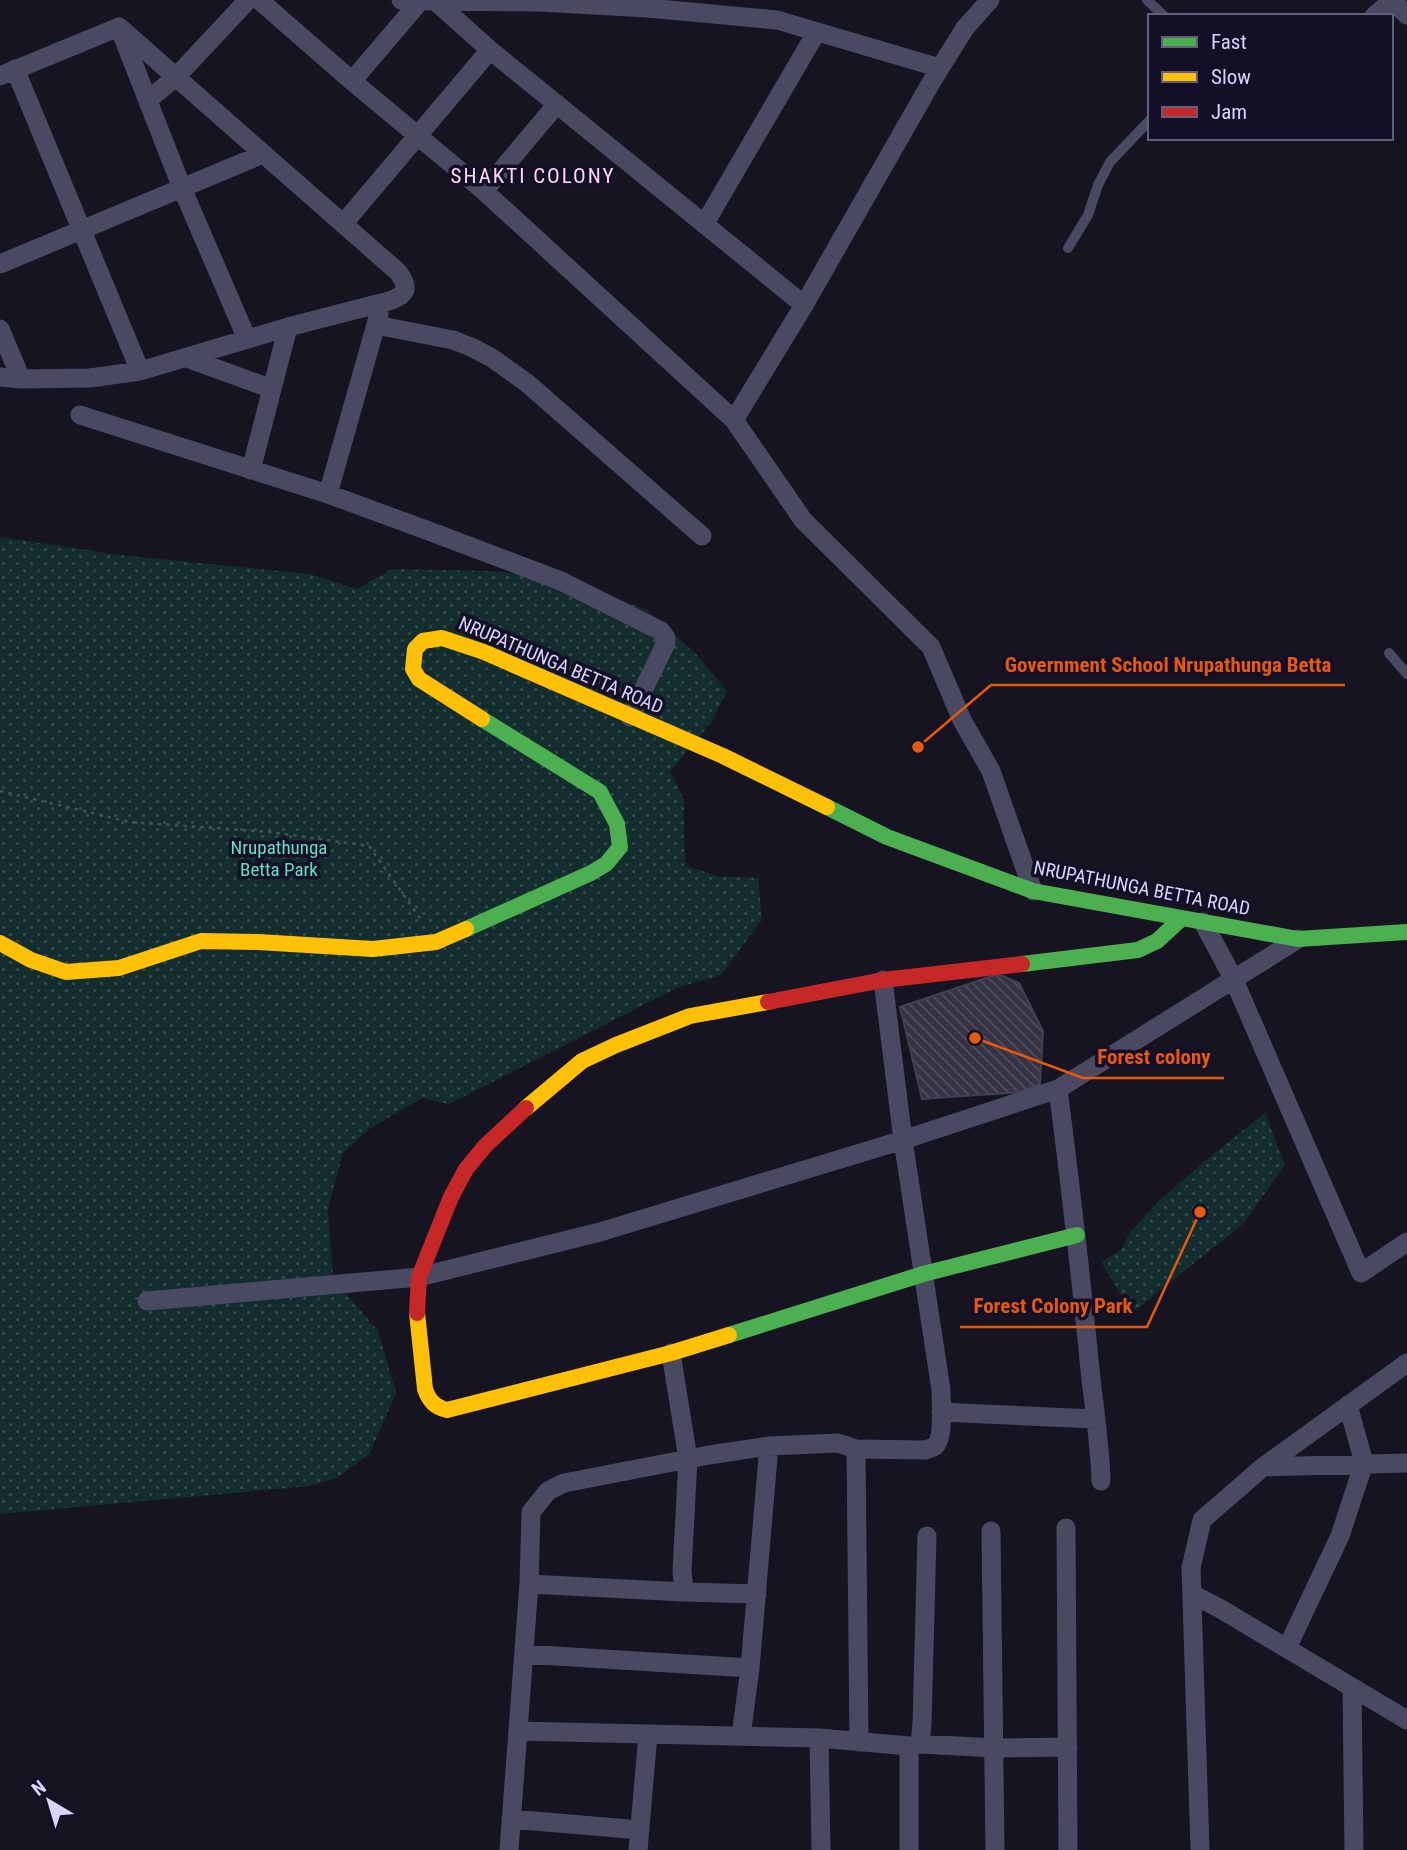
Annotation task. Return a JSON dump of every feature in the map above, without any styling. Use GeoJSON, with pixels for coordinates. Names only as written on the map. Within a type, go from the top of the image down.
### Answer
{"type":"FeatureCollection","features":[{"type":"Feature","properties":{"kind":"street"},"geometry":{"type":"LineString","coordinates":[[148,100],[176,77],[248,0]]}},
{"type":"Feature","properties":{"kind":"street"},"geometry":{"type":"LineString","coordinates":[[259,0],[484,191],[734,420],[803,520],[931,647],[962,720],[990,771],[1033,891]]}},
{"type":"Feature","properties":{"kind":"street"},"geometry":{"type":"LineString","coordinates":[[401,0],[647,4],[777,20],[940,68]]}},
{"type":"Feature","properties":{"kind":"street"},"geometry":{"type":"LineString","coordinates":[[734,420],[804,305],[940,68],[965,28],[990,0]]}},
{"type":"Feature","properties":{"kind":"street"},"geometry":{"type":"LineString","coordinates":[[1376,14],[1393,0],[1407,16]]}},
{"type":"Feature","properties":{"kind":"street"},"geometry":{"type":"LineString","coordinates":[[352,81],[428,1]]}},
{"type":"Feature","properties":{"kind":"street"},"geometry":{"type":"LineString","coordinates":[[428,1],[804,305]]}},
{"type":"Feature","properties":{"kind":"street"},"geometry":{"type":"LineString","coordinates":[[0,377],[90,378],[139,371],[398,298],[404,292],[405,281],[398,272],[119,27]]}},
{"type":"Feature","properties":{"kind":"street"},"geometry":{"type":"LineString","coordinates":[[119,27],[8,73],[80,230],[139,371]]}},
{"type":"Feature","properties":{"kind":"street"},"geometry":{"type":"LineString","coordinates":[[119,27],[182,188],[247,339]]}},
{"type":"Feature","properties":{"kind":"street"},"geometry":{"type":"LineString","coordinates":[[705,223],[816,33]]}},
{"type":"Feature","properties":{"kind":"street"},"geometry":{"type":"LineString","coordinates":[[344,225],[491,50]]}},
{"type":"Feature","properties":{"kind":"street"},"geometry":{"type":"LineString","coordinates":[[484,191],[557,104]]}},
{"type":"Feature","properties":{"kind":"street"},"geometry":{"type":"LineString","coordinates":[[0,264],[263,154]]}},
{"type":"Feature","properties":{"kind":"street"},"geometry":{"type":"LineString","coordinates":[[328,494],[383,302]]}},
{"type":"Feature","properties":{"kind":"street"},"geometry":{"type":"LineString","coordinates":[[376,325],[453,340],[492,358],[527,383],[702,536]]}},
{"type":"Feature","properties":{"kind":"street"},"geometry":{"type":"LineString","coordinates":[[251,470],[288,327]]}},
{"type":"Feature","properties":{"kind":"street"},"geometry":{"type":"LineString","coordinates":[[0,328],[21,379]]}},
{"type":"Feature","properties":{"kind":"street"},"geometry":{"type":"LineString","coordinates":[[187,358],[272,389]]}},
{"type":"Feature","properties":{"kind":"street"},"geometry":{"type":"LineString","coordinates":[[80,415],[328,494],[561,580],[661,631],[666,643],[630,717]]}},
{"type":"Feature","properties":{"kind":"street","name":"NRUPATHUNGA BETTA ROAD"},"geometry":{"type":"LineString","coordinates":[[0,943],[31,960],[66,972],[119,968],[201,941],[373,949],[436,942],[606,864],[620,847],[617,824],[600,792],[419,679],[413,669],[415,649],[423,641],[442,638],[517,665],[723,756],[887,837],[1033,891],[1298,939],[1407,932]]}},
{"type":"Feature","properties":{"kind":"street"},"geometry":{"type":"LineString","coordinates":[[1077,1235],[923,1274],[671,1353],[447,1410],[439,1409],[431,1403],[424,1384],[417,1321],[419,1277],[451,1197],[486,1144],[582,1061],[691,1016],[883,979],[1138,950],[1150,947],[1162,939],[1182,918]]}},
{"type":"Feature","properties":{"kind":"street"},"geometry":{"type":"LineString","coordinates":[[1203,922],[1234,979],[1361,1273],[1407,1242]]}},
{"type":"Feature","properties":{"kind":"street"},"geometry":{"type":"LineString","coordinates":[[147,1301],[419,1277],[600,1232],[903,1140],[1058,1089],[1298,939]]}},
{"type":"Feature","properties":{"kind":"street"},"geometry":{"type":"LineString","coordinates":[[509,1850],[529,1584],[530,1513],[548,1491],[564,1483],[769,1446],[838,1443],[856,1450],[926,1450],[936,1446],[939,1441],[941,1390],[903,1140],[883,979]]}},
{"type":"Feature","properties":{"kind":"street"},"geometry":{"type":"LineString","coordinates":[[1058,1089],[1077,1235],[1101,1481]]}},
{"type":"Feature","properties":{"kind":"street"},"geometry":{"type":"LineString","coordinates":[[671,1353],[688,1459],[682,1571],[684,1592]]}},
{"type":"Feature","properties":{"kind":"street"},"geometry":{"type":"LineString","coordinates":[[1200,1850],[1191,1568],[1202,1520],[1264,1468],[1407,1363]]}},
{"type":"Feature","properties":{"kind":"street"},"geometry":{"type":"LineString","coordinates":[[1287,1648],[1340,1536],[1364,1463],[1349,1405]]}},
{"type":"Feature","properties":{"kind":"street"},"geometry":{"type":"LineString","coordinates":[[942,1412],[1095,1419]]}},
{"type":"Feature","properties":{"kind":"street"},"geometry":{"type":"LineString","coordinates":[[741,1736],[750,1668],[769,1446]]}},
{"type":"Feature","properties":{"kind":"street"},"geometry":{"type":"LineString","coordinates":[[856,1450],[859,1742]]}},
{"type":"Feature","properties":{"kind":"street"},"geometry":{"type":"LineString","coordinates":[[1264,1468],[1407,1463]]}},
{"type":"Feature","properties":{"kind":"street"},"geometry":{"type":"LineString","coordinates":[[1066,1528],[1068,1850]]}},
{"type":"Feature","properties":{"kind":"street"},"geometry":{"type":"LineString","coordinates":[[991,1531],[995,1850]]}},
{"type":"Feature","properties":{"kind":"street"},"geometry":{"type":"LineString","coordinates":[[909,1850],[915,1745],[922,1724],[927,1536]]}},
{"type":"Feature","properties":{"kind":"street"},"geometry":{"type":"LineString","coordinates":[[529,1584],[757,1594]]}},
{"type":"Feature","properties":{"kind":"street"},"geometry":{"type":"LineString","coordinates":[[1192,1594],[1407,1720]]}},
{"type":"Feature","properties":{"kind":"street"},"geometry":{"type":"LineString","coordinates":[[524,1654],[750,1668]]}},
{"type":"Feature","properties":{"kind":"street"},"geometry":{"type":"LineString","coordinates":[[1352,1687],[1354,1850]]}},
{"type":"Feature","properties":{"kind":"street"},"geometry":{"type":"LineString","coordinates":[[518,1731],[819,1738],[995,1748],[1068,1746]]}},
{"type":"Feature","properties":{"kind":"street"},"geometry":{"type":"LineString","coordinates":[[511,1819],[639,1840],[648,1734]]}},
{"type":"Feature","properties":{"kind":"street"},"geometry":{"type":"LineString","coordinates":[[819,1738],[821,1850]]}},
{"type":"Feature","properties":{"kind":"lane"},"geometry":{"type":"LineString","coordinates":[[1147,0],[1162,14]]}},
{"type":"Feature","properties":{"kind":"lane"},"geometry":{"type":"LineString","coordinates":[[1068,248],[1088,215],[1098,185],[1110,162],[1148,122]]}},
{"type":"Feature","properties":{"kind":"lane"},"geometry":{"type":"LineString","coordinates":[[1389,653],[1407,674]]}},
{"type":"Feature","properties":{"kind":"path"},"geometry":{"type":"LineString","coordinates":[[0,791],[130,822],[270,832],[369,846],[436,942]]}},
{"type":"Feature","properties":{"kind":"green space","name":"Nrupathunga Betta Park"},"geometry":{"type":"Polygon","coordinates":[[[0,537],[120,555],[310,574],[357,589],[392,569],[489,571],[562,578],[647,610],[697,655],[727,691],[710,724],[670,772],[684,799],[686,865],[716,876],[758,878],[762,920],[721,975],[679,987],[449,1104],[422,1098],[369,1129],[343,1153],[328,1209],[333,1278],[378,1331],[396,1393],[370,1453],[338,1477],[310,1486],[0,1514],[0,537]]]}},
{"type":"Feature","properties":{"kind":"green space"},"geometry":{"type":"Polygon","coordinates":[[[1265,1113],[1285,1165],[1243,1224],[1132,1313],[1101,1262],[1122,1249],[1130,1232],[1160,1200],[1265,1113]]]}},
{"type":"Feature","properties":{"kind":"building"},"geometry":{"type":"Polygon","coordinates":[[[998,974],[1019,983],[1043,1031],[1040,1084],[1020,1092],[922,1099],[900,1007],[998,974]]]}},
{"type":"Feature","properties":{"kind":"traffic: fast"},"geometry":{"type":"LineString","coordinates":[[466,929],[591,873],[606,864],[620,847],[617,824],[600,792],[482,719]]}},
{"type":"Feature","properties":{"kind":"traffic: fast"},"geometry":{"type":"LineString","coordinates":[[827,807],[887,837],[1033,891],[1298,939],[1407,932]]}},
{"type":"Feature","properties":{"kind":"traffic: fast"},"geometry":{"type":"LineString","coordinates":[[1022,964],[1138,950],[1157,941],[1182,918]]}},
{"type":"Feature","properties":{"kind":"traffic: fast"},"geometry":{"type":"LineString","coordinates":[[729,1335],[923,1274],[1077,1235]]}},
{"type":"Feature","properties":{"kind":"traffic: slow"},"geometry":{"type":"LineString","coordinates":[[482,719],[419,679],[413,669],[415,649],[423,641],[442,638],[484,652],[723,756],[827,807]]}},
{"type":"Feature","properties":{"kind":"traffic: slow"},"geometry":{"type":"LineString","coordinates":[[0,943],[31,960],[66,972],[119,968],[201,941],[373,949],[436,942],[466,929]]}},
{"type":"Feature","properties":{"kind":"traffic: slow"},"geometry":{"type":"LineString","coordinates":[[526,1108],[582,1061],[616,1045],[690,1016],[768,1002]]}},
{"type":"Feature","properties":{"kind":"traffic: slow"},"geometry":{"type":"LineString","coordinates":[[417,1313],[425,1389],[433,1403],[447,1410],[671,1353],[729,1335]]}},
{"type":"Feature","properties":{"kind":"traffic: jam"},"geometry":{"type":"LineString","coordinates":[[768,1002],[883,980],[1022,964]]}},
{"type":"Feature","properties":{"kind":"traffic: jam"},"geometry":{"type":"LineString","coordinates":[[417,1313],[419,1277],[451,1197],[466,1169],[486,1145],[526,1108]]}},
{"type":"Feature","properties":{"kind":"place","name":"Government School Nrupathunga Betta"},"geometry":{"type":"Point","coordinates":[918,747]}},
{"type":"Feature","properties":{"kind":"place","name":"Forest colony"},"geometry":{"type":"Point","coordinates":[975,1038]}},
{"type":"Feature","properties":{"kind":"place","name":"Forest Colony Park"},"geometry":{"type":"Point","coordinates":[1200,1212]}},
{"type":"Feature","properties":{"kind":"district","name":"SHAKTI COLONY"},"geometry":{"type":"Point","coordinates":[533,176]}}]}
